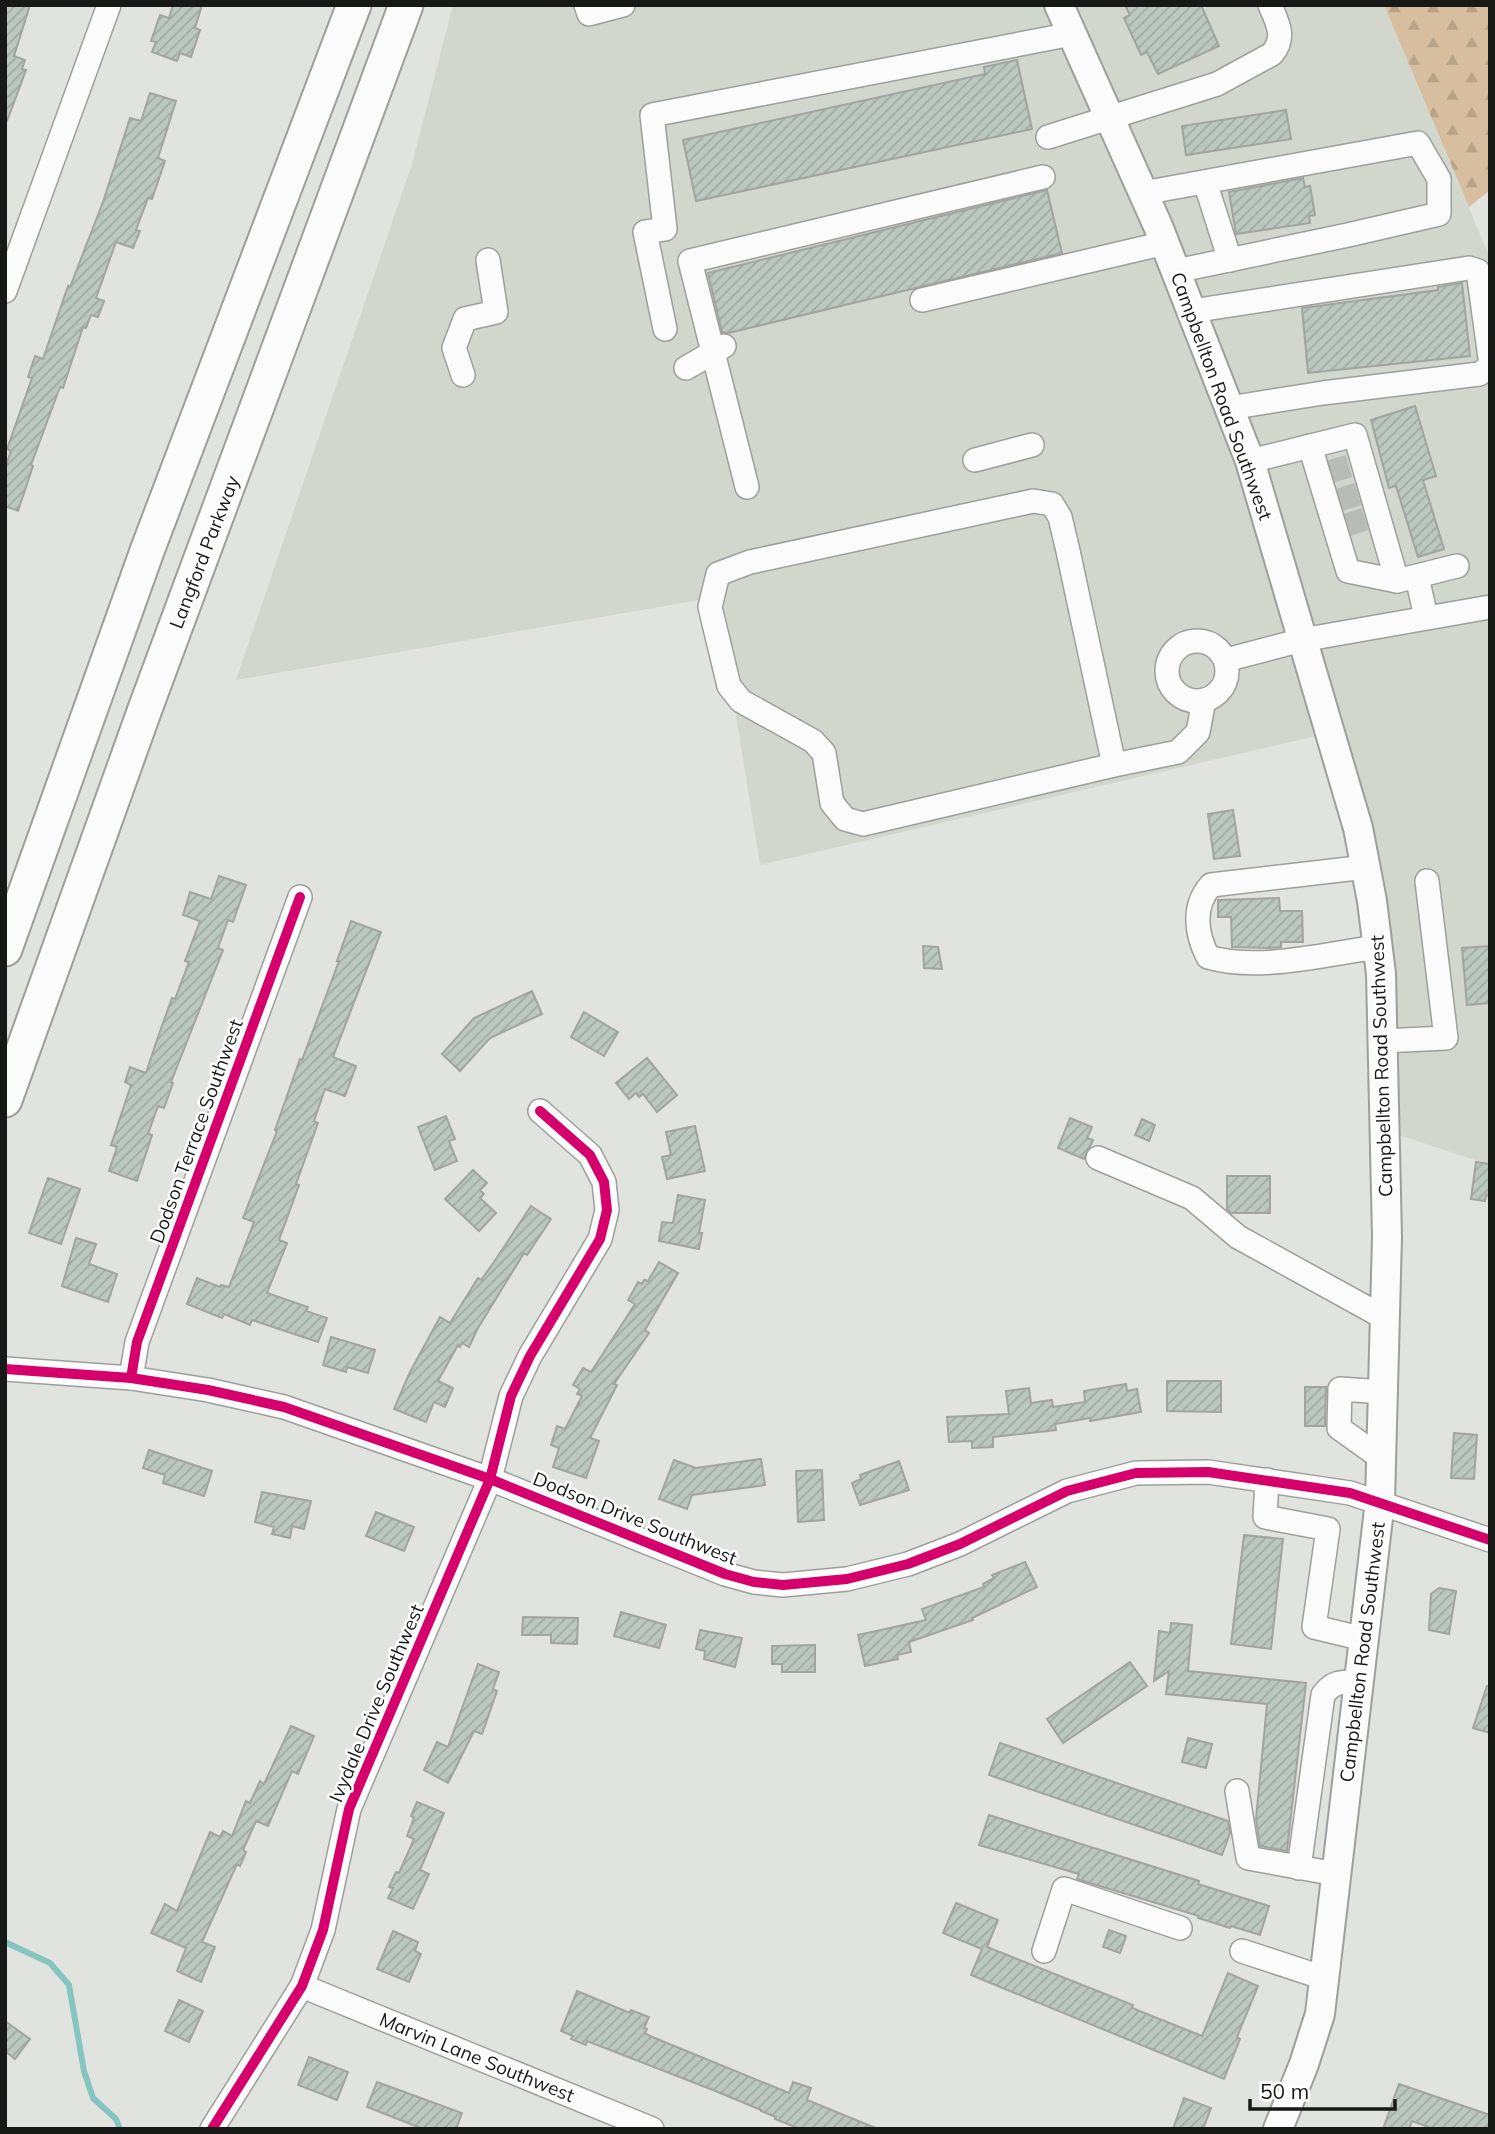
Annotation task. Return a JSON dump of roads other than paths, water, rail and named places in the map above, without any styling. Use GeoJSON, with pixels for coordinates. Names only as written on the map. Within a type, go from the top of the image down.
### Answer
{"type":"FeatureCollection","features":[{"type":"Feature","properties":{"kind":"highway"},"geometry":{"type":"LineString","coordinates":[[5,949],[147,551],[354,5]]}},
{"type":"Feature","properties":{"kind":"highway","name":"Langford Parkway"},"geometry":{"type":"LineString","coordinates":[[5,1100],[145,709],[324,233],[406,5]]}},
{"type":"Feature","properties":{"kind":"main road","name":"Campbellton Road Southwest"},"geometry":{"type":"LineString","coordinates":[[1059,5],[1165,243],[1250,461],[1358,828],[1381,974],[1387,1237],[1380,1501],[1320,2014],[1278,2129]]}},
{"type":"Feature","properties":{"kind":"street"},"geometry":{"type":"LineString","coordinates":[[5,291],[109,5]]}},
{"type":"Feature","properties":{"kind":"street"},"geometry":{"type":"LineString","coordinates":[[586,5],[589,14],[623,5]]}},
{"type":"Feature","properties":{"kind":"street"},"geometry":{"type":"LineString","coordinates":[[1048,137],[1217,85],[1272,54],[1281,35],[1270,5]]}},
{"type":"Feature","properties":{"kind":"street"},"geometry":{"type":"LineString","coordinates":[[666,329],[645,232],[665,229],[652,116],[1072,34]]}},
{"type":"Feature","properties":{"kind":"street"},"geometry":{"type":"LineString","coordinates":[[1143,193],[1418,143],[1439,180],[1439,214],[1176,271]]}},
{"type":"Feature","properties":{"kind":"street"},"geometry":{"type":"LineString","coordinates":[[747,487],[718,349],[690,261],[1043,177]]}},
{"type":"Feature","properties":{"kind":"street"},"geometry":{"type":"LineString","coordinates":[[1205,182],[1230,260]]}},
{"type":"Feature","properties":{"kind":"street"},"geometry":{"type":"LineString","coordinates":[[922,300],[1165,243]]}},
{"type":"Feature","properties":{"kind":"street"},"geometry":{"type":"LineString","coordinates":[[463,375],[454,348],[465,319],[496,312],[488,260]]}},
{"type":"Feature","properties":{"kind":"street"},"geometry":{"type":"LineString","coordinates":[[1192,311],[1469,268],[1478,271],[1490,358]]}},
{"type":"Feature","properties":{"kind":"street"},"geometry":{"type":"LineString","coordinates":[[686,368],[718,349]]}},
{"type":"Feature","properties":{"kind":"street"},"geometry":{"type":"LineString","coordinates":[[1229,408],[1323,393],[1479,374],[1490,367]]}},
{"type":"Feature","properties":{"kind":"street"},"geometry":{"type":"LineString","coordinates":[[1250,461],[1354,435],[1340,468],[1356,522],[1407,579],[1426,617]]}},
{"type":"Feature","properties":{"kind":"street"},"geometry":{"type":"LineString","coordinates":[[975,460],[1032,445]]}},
{"type":"Feature","properties":{"kind":"street"},"geometry":{"type":"LineString","coordinates":[[1310,446],[1340,468],[1349,497],[1356,522],[1348,571],[1407,579],[1457,566]]}},
{"type":"Feature","properties":{"kind":"street"},"geometry":{"type":"LineString","coordinates":[[1114,765],[1060,517],[1052,503],[1033,501],[750,562],[718,574],[710,607],[729,687],[741,701],[813,741],[824,753],[832,803],[845,819],[863,824],[1178,752],[1198,732],[1204,700]]}},
{"type":"Feature","properties":{"kind":"street"},"geometry":{"type":"LineString","coordinates":[[1226,660],[1303,640],[1490,607]]}},
{"type":"Feature","properties":{"kind":"street"},"geometry":{"type":"LineString","coordinates":[[1194,641],[1212,646],[1226,660],[1225,680],[1220,689],[1204,700],[1185,698],[1170,685],[1167,676],[1170,657],[1176,649],[1194,641]]}},
{"type":"Feature","properties":{"kind":"street"},"geometry":{"type":"LineString","coordinates":[[1366,867],[1212,884],[1201,901],[1197,922],[1200,942],[1209,957],[1224,962],[1313,957],[1378,947]]}},
{"type":"Feature","properties":{"kind":"street"},"geometry":{"type":"LineString","coordinates":[[1382,1041],[1446,1038],[1427,881]]}},
{"type":"Feature","properties":{"kind":"street","name":"Dodson Terrace Southwest"},"geometry":{"type":"LineString","coordinates":[[131,1378],[137,1342],[300,897]]}},
{"type":"Feature","properties":{"kind":"street","name":"Ivydale Drive Southwest"},"geometry":{"type":"LineString","coordinates":[[212,2129],[303,1986],[323,1930],[349,1809],[490,1479],[510,1396],[530,1356],[600,1239],[607,1210],[604,1182],[590,1154],[540,1111]]}},
{"type":"Feature","properties":{"kind":"street"},"geometry":{"type":"LineString","coordinates":[[1098,1158],[1192,1198],[1238,1237],[1385,1318]]}},
{"type":"Feature","properties":{"kind":"street","name":"Dodson Drive Southwest"},"geometry":{"type":"LineString","coordinates":[[5,1369],[131,1378],[208,1390],[284,1407],[490,1479],[725,1574],[754,1582],[783,1585],[846,1579],[908,1564],[960,1544],[1067,1491],[1136,1473],[1208,1472],[1350,1493],[1490,1540]]}},
{"type":"Feature","properties":{"kind":"street"},"geometry":{"type":"LineString","coordinates":[[1381,1458],[1339,1428],[1339,1415],[1340,1390],[1383,1392]]}},
{"type":"Feature","properties":{"kind":"street"},"geometry":{"type":"LineString","coordinates":[[1267,1480],[1265,1517],[1328,1529],[1314,1627],[1364,1639]]}},
{"type":"Feature","properties":{"kind":"street"},"geometry":{"type":"LineString","coordinates":[[1299,1868],[1323,1695],[1338,1682],[1359,1682]]}},
{"type":"Feature","properties":{"kind":"street"},"geometry":{"type":"LineString","coordinates":[[1237,1791],[1248,1858],[1336,1874]]}},
{"type":"Feature","properties":{"kind":"street"},"geometry":{"type":"LineString","coordinates":[[1044,1951],[1064,1889],[1180,1928]]}},
{"type":"Feature","properties":{"kind":"street"},"geometry":{"type":"LineString","coordinates":[[1242,1951],[1324,1978]]}},
{"type":"Feature","properties":{"kind":"street","name":"Marvin Lane Southwest"},"geometry":{"type":"LineString","coordinates":[[303,1986],[652,2129]]}},
{"type":"Feature","properties":{"kind":"waterway"},"geometry":{"type":"LineString","coordinates":[[5,1942],[50,1963],[69,1985],[84,2071],[93,2098],[116,2119],[120,2129]]}},
{"type":"Feature","properties":{"kind":"tunnel"},"geometry":{"type":"LineString","coordinates":[[1329,472],[1349,466]]}},
{"type":"Feature","properties":{"kind":"tunnel"},"geometry":{"type":"LineString","coordinates":[[1339,500],[1358,494]]}},
{"type":"Feature","properties":{"kind":"tunnel"},"geometry":{"type":"LineString","coordinates":[[1347,525],[1365,519]]}}]}
